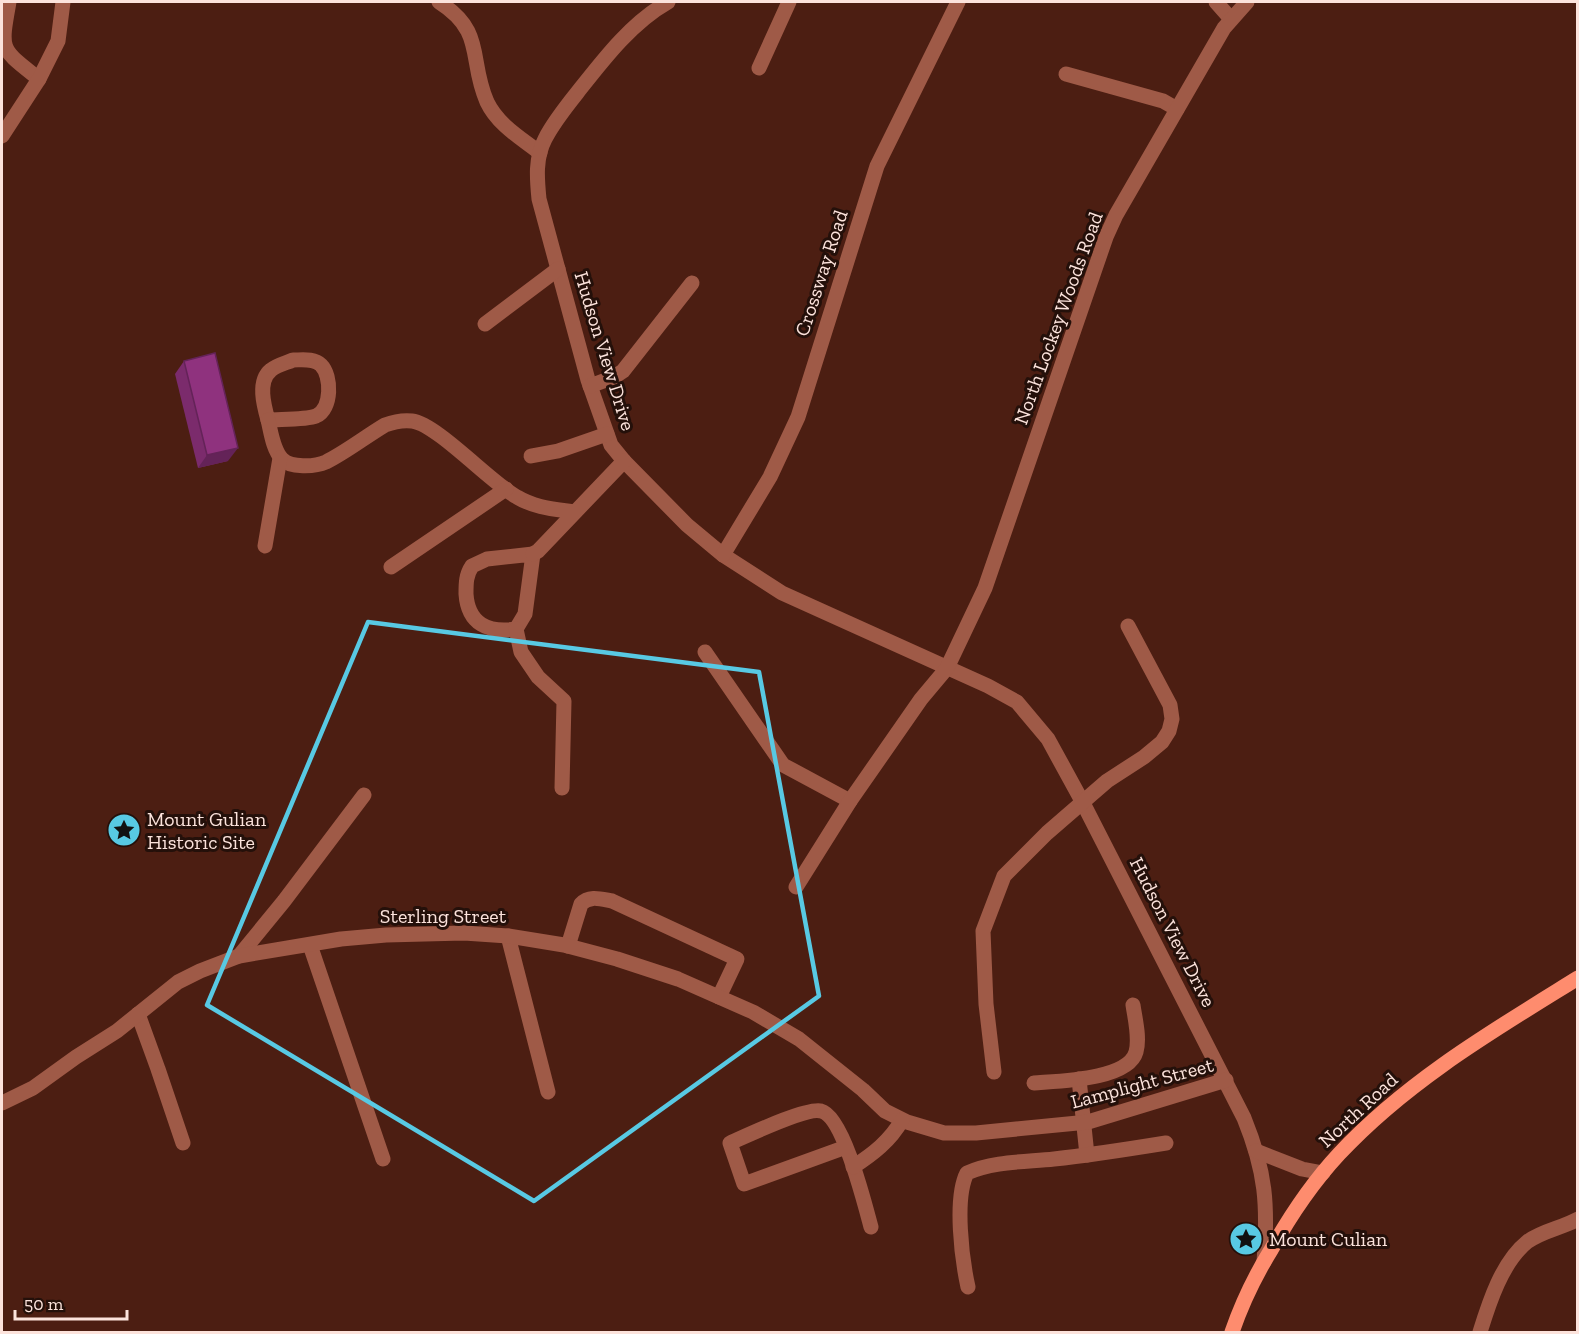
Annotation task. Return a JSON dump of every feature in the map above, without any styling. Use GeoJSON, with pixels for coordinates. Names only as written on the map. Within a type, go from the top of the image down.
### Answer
{"type":"FeatureCollection","features":[{"type":"Feature","properties":{"kind":"main road","name":"North Road"},"geometry":{"type":"LineString","coordinates":[[1232,1332],[1246,1296],[1264,1262],[1296,1210],[1339,1154],[1379,1115],[1415,1086],[1489,1033],[1578,978]]}},
{"type":"Feature","properties":{"kind":"street"},"geometry":{"type":"LineString","coordinates":[[9,2],[2,42],[5,52],[12,60],[39,79]]}},
{"type":"Feature","properties":{"kind":"street"},"geometry":{"type":"LineString","coordinates":[[2,136],[39,79],[58,41],[63,2]]}},
{"type":"Feature","properties":{"kind":"street"},"geometry":{"type":"LineString","coordinates":[[439,2],[464,22],[470,32],[476,50],[480,81],[488,103],[501,123],[540,153]]}},
{"type":"Feature","properties":{"kind":"street","name":"Hudson View Drive"},"geometry":{"type":"LineString","coordinates":[[668,2],[640,21],[598,66],[544,140],[536,173],[538,199],[590,386],[611,445],[687,525],[723,555],[782,593],[988,686],[1017,702],[1048,739],[1226,1080]]}},
{"type":"Feature","properties":{"kind":"street"},"geometry":{"type":"LineString","coordinates":[[759,68],[789,2]]}},
{"type":"Feature","properties":{"kind":"street","name":"Crossway Road"},"geometry":{"type":"LineString","coordinates":[[723,555],[770,477],[798,417],[877,166],[958,2]]}},
{"type":"Feature","properties":{"kind":"street"},"geometry":{"type":"LineString","coordinates":[[1216,2],[1232,19]]}},
{"type":"Feature","properties":{"kind":"street","name":"North Lockey Woods Road"},"geometry":{"type":"LineString","coordinates":[[796,887],[850,801],[921,699],[947,668],[985,588],[1106,237],[1116,215],[1224,28],[1247,2]]}},
{"type":"Feature","properties":{"kind":"street"},"geometry":{"type":"LineString","coordinates":[[1066,74],[1163,101],[1177,109]]}},
{"type":"Feature","properties":{"kind":"street"},"geometry":{"type":"LineString","coordinates":[[485,324],[558,270]]}},
{"type":"Feature","properties":{"kind":"street"},"geometry":{"type":"LineString","coordinates":[[590,386],[623,371],[692,283]]}},
{"type":"Feature","properties":{"kind":"street"},"geometry":{"type":"LineString","coordinates":[[268,420],[316,416],[325,408],[328,401],[327,376],[321,365],[313,360],[293,360],[269,371],[265,377],[263,398],[268,420],[276,449],[280,458],[287,464],[296,466],[324,463],[385,425],[393,422],[414,421],[432,431],[515,496],[536,507],[575,512]]}},
{"type":"Feature","properties":{"kind":"street"},"geometry":{"type":"LineString","coordinates":[[531,456],[558,451],[607,434]]}},
{"type":"Feature","properties":{"kind":"street"},"geometry":{"type":"LineString","coordinates":[[265,546],[280,458]]}},
{"type":"Feature","properties":{"kind":"street"},"geometry":{"type":"LineString","coordinates":[[516,628],[506,630],[489,627],[473,619],[467,606],[466,581],[472,566],[487,560],[533,554],[538,551],[624,461]]}},
{"type":"Feature","properties":{"kind":"street"},"geometry":{"type":"LineString","coordinates":[[391,567],[506,489]]}},
{"type":"Feature","properties":{"kind":"street"},"geometry":{"type":"LineString","coordinates":[[533,554],[525,614],[516,628],[521,652],[538,677],[564,702],[562,788]]}},
{"type":"Feature","properties":{"kind":"street"},"geometry":{"type":"LineString","coordinates":[[994,1071],[986,1004],[983,931],[1004,876],[1047,833],[1107,781],[1144,757],[1162,742],[1169,730],[1172,719],[1170,705],[1128,626]]}},
{"type":"Feature","properties":{"kind":"street"},"geometry":{"type":"LineString","coordinates":[[705,652],[783,765],[850,801]]}},
{"type":"Feature","properties":{"kind":"street"},"geometry":{"type":"LineString","coordinates":[[239,956],[284,902],[364,795]]}},
{"type":"Feature","properties":{"kind":"street"},"geometry":{"type":"LineString","coordinates":[[568,946],[581,904],[585,899],[612,901],[737,959],[719,997]]}},
{"type":"Feature","properties":{"kind":"street","name":"Sterling Street"},"geometry":{"type":"LineString","coordinates":[[2,1103],[33,1088],[117,1030],[178,982],[239,956],[341,939],[386,935],[464,933],[508,936],[568,946],[678,979],[753,1012],[799,1039],[863,1090],[885,1111],[909,1123]]}},
{"type":"Feature","properties":{"kind":"street"},"geometry":{"type":"LineString","coordinates":[[508,936],[548,1092]]}},
{"type":"Feature","properties":{"kind":"street"},"geometry":{"type":"LineString","coordinates":[[310,945],[383,1159]]}},
{"type":"Feature","properties":{"kind":"street"},"geometry":{"type":"LineString","coordinates":[[1034,1083],[1079,1079],[1120,1069],[1131,1062],[1138,1049],[1133,1005]]}},
{"type":"Feature","properties":{"kind":"street"},"geometry":{"type":"LineString","coordinates":[[138,1014],[183,1143]]}},
{"type":"Feature","properties":{"kind":"street"},"geometry":{"type":"LineString","coordinates":[[1079,1079],[1087,1155]]}},
{"type":"Feature","properties":{"kind":"street","name":"Lamplight Street"},"geometry":{"type":"LineString","coordinates":[[909,1123],[944,1132],[976,1133],[1085,1122],[1226,1080],[1256,1151],[1267,1203],[1264,1262]]}},
{"type":"Feature","properties":{"kind":"street"},"geometry":{"type":"LineString","coordinates":[[846,1147],[744,1184],[730,1143],[814,1110],[823,1111],[831,1118],[846,1147],[871,1227]]}},
{"type":"Feature","properties":{"kind":"street"},"geometry":{"type":"LineString","coordinates":[[853,1167],[909,1123]]}},
{"type":"Feature","properties":{"kind":"street"},"geometry":{"type":"LineString","coordinates":[[968,1287],[961,1250],[963,1186],[967,1173],[975,1169],[997,1165],[1166,1143]]}},
{"type":"Feature","properties":{"kind":"street"},"geometry":{"type":"LineString","coordinates":[[1256,1151],[1302,1169],[1323,1173]]}},
{"type":"Feature","properties":{"kind":"street"},"geometry":{"type":"LineString","coordinates":[[1480,1332],[1490,1300],[1513,1256],[1528,1241],[1578,1218]]}},
{"type":"Feature","properties":{"kind":"highlighted area"},"geometry":{"type":"Polygon","coordinates":[[[368,622],[759,672],[819,996],[534,1201],[207,1005],[368,622]]]}},
{"type":"Feature","properties":{"kind":"building"},"geometry":{"type":"Polygon","coordinates":[[[215,353],[238,448],[207,455],[184,361],[215,353]]]}},
{"type":"Feature","properties":{"kind":"building"},"geometry":{"type":"Polygon","coordinates":[[[1185,947],[1188,954],[1183,957],[1179,949],[1185,947]]]}},
{"type":"Feature","properties":{"kind":"place","name":"Mount Gulian Historic Site"},"geometry":{"type":"Point","coordinates":[124,830]}},
{"type":"Feature","properties":{"kind":"place","name":"Mount Culian"},"geometry":{"type":"Point","coordinates":[1246,1239]}}]}
